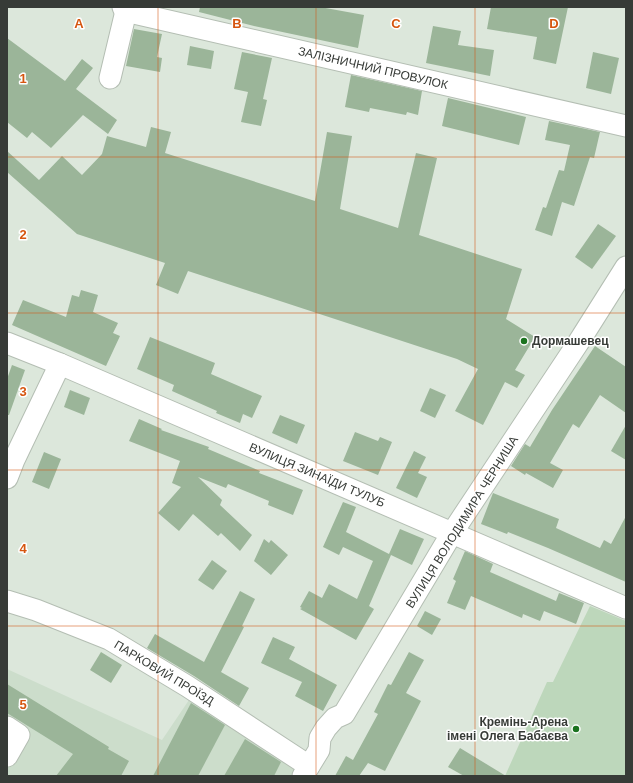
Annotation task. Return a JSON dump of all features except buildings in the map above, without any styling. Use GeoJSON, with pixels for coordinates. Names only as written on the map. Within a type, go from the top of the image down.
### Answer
{"type":"FeatureCollection","features":[{"type":"Feature","properties":{"kind":"street"},"geometry":{"type":"LineString","coordinates":[[110,78],[125,8]]}},
{"type":"Feature","properties":{"kind":"street","name":"ЗАЛІЗНИЧНИЙ ПРОВУЛОК"},"geometry":{"type":"LineString","coordinates":[[125,8],[626,126]]}},
{"type":"Feature","properties":{"kind":"street","name":"ВУЛИЦЯ ВОЛОДИМИРА ЧЕРНИША"},"geometry":{"type":"LineString","coordinates":[[306,771],[319,750],[320,738],[326,728],[336,718],[344,714],[452,533],[578,343],[626,267]]}},
{"type":"Feature","properties":{"kind":"street","name":"ВУЛИЦЯ ЗИНАЇДИ ТУЛУБ"},"geometry":{"type":"LineString","coordinates":[[7,343],[60,364],[626,608]]}},
{"type":"Feature","properties":{"kind":"street"},"geometry":{"type":"LineString","coordinates":[[7,478],[14,460],[60,364]]}},
{"type":"Feature","properties":{"kind":"street","name":"ПАРКОВИЙ ПРОЇЗД"},"geometry":{"type":"LineString","coordinates":[[7,601],[36,610],[109,639],[187,686],[306,771]]}},
{"type":"Feature","properties":{"kind":"street"},"geometry":{"type":"LineString","coordinates":[[7,727],[19,735],[7,756]]}},
{"type":"Feature","properties":{"kind":"shaded area","name":"Кремінь-Арена імені Олега Бабаєва"},"geometry":{"type":"Polygon","coordinates":[[[590,606],[626,621],[626,776],[505,776],[547,682],[553,682],[590,606]]]}},
{"type":"Feature","properties":{"kind":"shaded area"},"geometry":{"type":"Polygon","coordinates":[[[7,669],[162,740],[191,697],[297,765],[291,776],[7,776],[7,669]]]}},
{"type":"Feature","properties":{"kind":"place","name":"Дормашевец"},"geometry":{"type":"Point","coordinates":[524,341]}},
{"type":"Feature","properties":{"kind":"place","name":"Кремінь-Арена імені Олега Бабаєва"},"geometry":{"type":"Point","coordinates":[576,729]}}]}
